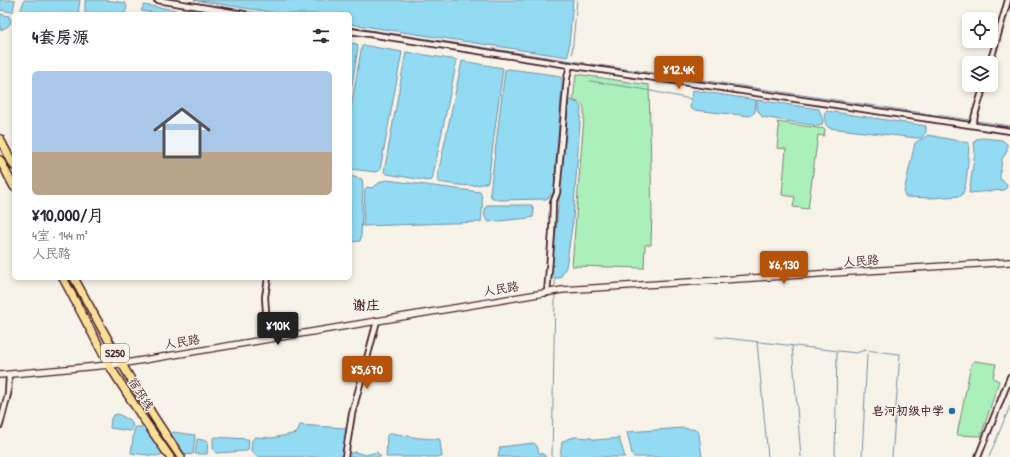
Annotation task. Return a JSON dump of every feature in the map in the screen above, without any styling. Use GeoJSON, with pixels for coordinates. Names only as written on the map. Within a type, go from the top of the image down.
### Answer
{"type":"FeatureCollection","features":[{"type":"Feature","properties":{"kind":"main road"},"geometry":{"type":"LineString","coordinates":[[0,139],[12,162]]}},
{"type":"Feature","properties":{"kind":"main road"},"geometry":{"type":"LineString","coordinates":[[0,160],[12,183]]}},
{"type":"Feature","properties":{"kind":"main road","name":"宿邳线"},"geometry":{"type":"LineString","coordinates":[[64,280],[109,365],[142,417],[170,457]]}},
{"type":"Feature","properties":{"kind":"main road","name":"宿邳线"},"geometry":{"type":"LineString","coordinates":[[75,280],[120,364],[159,427],[180,457]]}},
{"type":"Feature","properties":{"kind":"street"},"geometry":{"type":"LineString","coordinates":[[157,0],[232,12]]}},
{"type":"Feature","properties":{"kind":"street"},"geometry":{"type":"LineString","coordinates":[[992,56],[1008,0]]}},
{"type":"Feature","properties":{"kind":"street"},"geometry":{"type":"LineString","coordinates":[[352,31],[1010,131]]}},
{"type":"Feature","properties":{"kind":"street"},"geometry":{"type":"LineString","coordinates":[[547,293],[552,233],[552,203],[558,193],[566,78],[570,65]]}},
{"type":"Feature","properties":{"kind":"street"},"geometry":{"type":"LineString","coordinates":[[972,125],[982,92]]}},
{"type":"Feature","properties":{"kind":"street","name":"人民路"},"geometry":{"type":"LineString","coordinates":[[0,375],[120,364],[555,291],[1010,262]]}},
{"type":"Feature","properties":{"kind":"street"},"geometry":{"type":"LineString","coordinates":[[268,280],[265,298],[268,339]]}},
{"type":"Feature","properties":{"kind":"street"},"geometry":{"type":"LineString","coordinates":[[345,457],[352,414],[377,321]]}},
{"type":"Feature","properties":{"kind":"street"},"geometry":{"type":"LineString","coordinates":[[0,426],[8,394],[9,375]]}},
{"type":"Feature","properties":{"kind":"street"},"geometry":{"type":"LineString","coordinates":[[978,457],[1010,377]]}},
{"type":"Feature","properties":{"kind":"green space"},"geometry":{"type":"Polygon","coordinates":[[[576,74],[649,85],[652,213],[651,245],[645,245],[644,268],[572,266],[584,117],[583,105],[573,101],[576,74]]]}},
{"type":"Feature","properties":{"kind":"green space"},"geometry":{"type":"Polygon","coordinates":[[[777,122],[825,129],[824,136],[818,135],[808,209],[793,207],[795,197],[782,195],[786,149],[777,148],[779,127],[777,122]]]}},
{"type":"Feature","properties":{"kind":"green space"},"geometry":{"type":"Polygon","coordinates":[[[975,361],[996,364],[993,378],[999,381],[981,436],[957,435],[971,364],[975,361]]]}},
{"type":"Feature","properties":{"kind":"water"},"geometry":{"type":"Polygon","coordinates":[[[0,0],[15,0],[13,11],[0,10],[0,0]]]}},
{"type":"Feature","properties":{"kind":"water"},"geometry":{"type":"Polygon","coordinates":[[[24,0],[80,0],[78,12],[20,12],[24,0]]]}},
{"type":"Feature","properties":{"kind":"water"},"geometry":{"type":"Polygon","coordinates":[[[85,0],[106,0],[125,3],[127,6],[126,12],[85,12],[85,0]]]}},
{"type":"Feature","properties":{"kind":"water"},"geometry":{"type":"Polygon","coordinates":[[[194,0],[573,0],[568,57],[352,24],[352,12],[270,12],[194,0]]]}},
{"type":"Feature","properties":{"kind":"water"},"geometry":{"type":"Polygon","coordinates":[[[144,5],[176,10],[176,12],[148,12],[141,11],[144,5]]]}},
{"type":"Feature","properties":{"kind":"water"},"geometry":{"type":"Polygon","coordinates":[[[0,14],[9,16],[11,21],[7,27],[0,30],[0,14]]]}},
{"type":"Feature","properties":{"kind":"water"},"geometry":{"type":"Polygon","coordinates":[[[352,43],[357,44],[358,47],[352,85],[352,43]]]}},
{"type":"Feature","properties":{"kind":"water"},"geometry":{"type":"Polygon","coordinates":[[[362,45],[402,52],[380,170],[376,172],[352,169],[352,102],[362,45]]]}},
{"type":"Feature","properties":{"kind":"water"},"geometry":{"type":"Polygon","coordinates":[[[406,52],[457,60],[432,180],[429,181],[387,174],[384,172],[406,52]]]}},
{"type":"Feature","properties":{"kind":"water"},"geometry":{"type":"Polygon","coordinates":[[[462,61],[503,68],[488,182],[476,185],[438,182],[438,174],[462,61]]]}},
{"type":"Feature","properties":{"kind":"water"},"geometry":{"type":"Polygon","coordinates":[[[509,69],[555,75],[562,78],[554,191],[551,196],[546,199],[498,200],[491,197],[490,193],[505,70],[509,69]]]}},
{"type":"Feature","properties":{"kind":"water"},"geometry":{"type":"Polygon","coordinates":[[[692,90],[756,100],[755,112],[750,116],[693,110],[690,108],[692,90]]]}},
{"type":"Feature","properties":{"kind":"water"},"geometry":{"type":"Polygon","coordinates":[[[569,99],[579,104],[581,108],[573,220],[566,267],[560,278],[551,278],[569,99]]]}},
{"type":"Feature","properties":{"kind":"water"},"geometry":{"type":"Polygon","coordinates":[[[757,100],[819,109],[823,120],[822,125],[818,126],[762,117],[757,109],[757,100]]]}},
{"type":"Feature","properties":{"kind":"water"},"geometry":{"type":"Polygon","coordinates":[[[827,111],[926,126],[926,132],[921,138],[917,138],[829,128],[826,125],[824,113],[827,111]]]}},
{"type":"Feature","properties":{"kind":"water"},"geometry":{"type":"Polygon","coordinates":[[[928,135],[969,143],[965,186],[961,196],[931,198],[906,197],[904,194],[915,143],[928,135]]]}},
{"type":"Feature","properties":{"kind":"water"},"geometry":{"type":"Polygon","coordinates":[[[983,138],[1002,140],[1007,144],[1007,151],[1002,159],[1000,179],[1006,183],[1007,187],[1004,190],[969,193],[975,151],[974,142],[976,139],[983,138]]]}},
{"type":"Feature","properties":{"kind":"water"},"geometry":{"type":"Polygon","coordinates":[[[352,176],[362,179],[363,186],[360,241],[352,242],[352,176]]]}},
{"type":"Feature","properties":{"kind":"water"},"geometry":{"type":"Polygon","coordinates":[[[387,180],[480,192],[482,202],[481,222],[363,226],[365,189],[367,187],[372,188],[382,181],[387,180]]]}},
{"type":"Feature","properties":{"kind":"water"},"geometry":{"type":"Polygon","coordinates":[[[487,205],[532,205],[534,212],[533,217],[489,222],[486,219],[485,214],[487,205]]]}},
{"type":"Feature","properties":{"kind":"water"},"geometry":{"type":"Polygon","coordinates":[[[118,414],[131,421],[133,426],[132,430],[110,428],[111,418],[118,414]]]}},
{"type":"Feature","properties":{"kind":"water"},"geometry":{"type":"Polygon","coordinates":[[[300,425],[345,428],[343,457],[258,457],[251,451],[252,440],[255,437],[272,438],[297,433],[300,425]]]}},
{"type":"Feature","properties":{"kind":"water"},"geometry":{"type":"Polygon","coordinates":[[[136,427],[148,428],[164,454],[156,456],[131,453],[134,430],[136,427]]]}},
{"type":"Feature","properties":{"kind":"water"},"geometry":{"type":"Polygon","coordinates":[[[683,428],[697,430],[699,434],[702,457],[633,457],[627,432],[683,428]]]}},
{"type":"Feature","properties":{"kind":"water"},"geometry":{"type":"Polygon","coordinates":[[[173,432],[195,435],[193,454],[185,455],[171,434],[173,432]]]}},
{"type":"Feature","properties":{"kind":"water"},"geometry":{"type":"Polygon","coordinates":[[[392,433],[419,438],[439,439],[442,457],[386,457],[387,435],[392,433]]]}},
{"type":"Feature","properties":{"kind":"water"},"geometry":{"type":"Polygon","coordinates":[[[575,437],[591,438],[595,440],[619,438],[625,457],[560,457],[562,442],[575,437]]]}},
{"type":"Feature","properties":{"kind":"water"},"geometry":{"type":"Polygon","coordinates":[[[213,438],[248,439],[248,450],[216,453],[213,450],[213,438]]]}},
{"type":"Feature","properties":{"kind":"water"},"geometry":{"type":"Polygon","coordinates":[[[197,439],[208,441],[207,454],[195,454],[197,439]]]}},
{"type":"Feature","properties":{"kind":"water"},"geometry":{"type":"Polygon","coordinates":[[[534,443],[537,446],[539,453],[546,457],[498,457],[500,447],[534,443]]]}},
{"type":"Feature","properties":{"kind":"water"},"geometry":{"type":"Polygon","coordinates":[[[354,452],[366,455],[377,452],[381,457],[347,457],[348,454],[354,452]]]}},
{"type":"Feature","properties":{"kind":"waterway"},"geometry":{"type":"LineString","coordinates":[[177,0],[253,12]]}},
{"type":"Feature","properties":{"kind":"waterway"},"geometry":{"type":"LineString","coordinates":[[572,54],[577,0]]}},
{"type":"Feature","properties":{"kind":"waterway"},"geometry":{"type":"LineString","coordinates":[[352,27],[585,63]]}},
{"type":"Feature","properties":{"kind":"waterway"},"geometry":{"type":"LineString","coordinates":[[591,64],[675,76]]}},
{"type":"Feature","properties":{"kind":"waterway"},"geometry":{"type":"LineString","coordinates":[[681,77],[970,120]]}},
{"type":"Feature","properties":{"kind":"waterway"},"geometry":{"type":"LineString","coordinates":[[590,81],[691,99]]}},
{"type":"Feature","properties":{"kind":"waterway"},"geometry":{"type":"LineString","coordinates":[[977,121],[1010,126]]}},
{"type":"Feature","properties":{"kind":"waterway"},"geometry":{"type":"LineString","coordinates":[[555,278],[555,288]]}},
{"type":"Feature","properties":{"kind":"waterway"},"geometry":{"type":"LineString","coordinates":[[552,457],[555,294]]}},
{"type":"Feature","properties":{"kind":"waterway"},"geometry":{"type":"LineString","coordinates":[[716,337],[856,353],[865,350],[900,354],[892,457]]}},
{"type":"Feature","properties":{"kind":"waterway"},"geometry":{"type":"LineString","coordinates":[[757,342],[768,457]]}},
{"type":"Feature","properties":{"kind":"waterway"},"geometry":{"type":"LineString","coordinates":[[792,346],[801,457]]}},
{"type":"Feature","properties":{"kind":"waterway"},"geometry":{"type":"LineString","coordinates":[[835,457],[837,352]]}},
{"type":"Feature","properties":{"kind":"waterway"},"geometry":{"type":"LineString","coordinates":[[862,457],[867,354]]}},
{"type":"Feature","properties":{"kind":"waterway"},"geometry":{"type":"LineString","coordinates":[[989,457],[1010,406]]}},
{"type":"Feature","properties":{"kind":"place","name":"皂河初级中学"},"geometry":{"type":"Point","coordinates":[952,411]}},
{"type":"Feature","properties":{"kind":"district","name":"谢庄"},"geometry":{"type":"Point","coordinates":[366,305]}}]}
